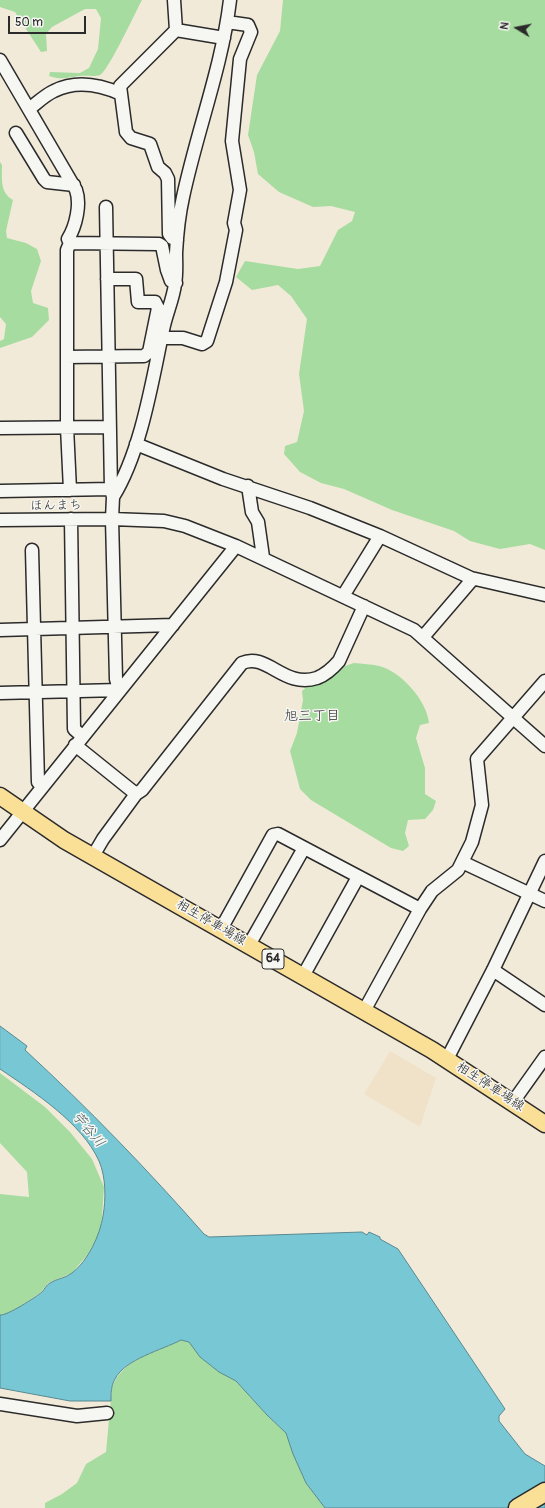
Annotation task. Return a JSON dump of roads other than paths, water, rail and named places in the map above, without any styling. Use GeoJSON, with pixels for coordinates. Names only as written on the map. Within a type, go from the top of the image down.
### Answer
{"type":"FeatureCollection","features":[{"type":"Feature","properties":{"kind":"highway"},"geometry":{"type":"LineString","coordinates":[[518,1508],[545,1492]]}},
{"type":"Feature","properties":{"kind":"main road","name":"相生停車場線"},"geometry":{"type":"LineString","coordinates":[[0,796],[22,812],[93,856],[447,1059],[545,1124]]}},
{"type":"Feature","properties":{"kind":"street"},"geometry":{"type":"LineString","coordinates":[[174,0],[176,30],[120,86],[126,132],[131,138],[150,144],[158,167],[165,173],[168,179],[169,234],[172,238],[177,240]]}},
{"type":"Feature","properties":{"kind":"street"},"geometry":{"type":"LineString","coordinates":[[0,491],[70,490],[112,493],[120,487],[136,444],[155,374],[161,338],[176,283],[177,240],[183,198],[214,82],[224,38],[230,0]]}},
{"type":"Feature","properties":{"kind":"street"},"geometry":{"type":"LineString","coordinates":[[161,338],[183,338],[202,344],[207,341],[210,336],[226,282],[236,230],[234,223],[240,190],[232,141],[240,60],[250,32],[248,25],[227,22]]}},
{"type":"Feature","properties":{"kind":"street"},"geometry":{"type":"LineString","coordinates":[[176,30],[224,38]]}},
{"type":"Feature","properties":{"kind":"street"},"geometry":{"type":"LineString","coordinates":[[0,60],[74,185],[79,196],[75,222],[68,239],[70,243],[67,250],[67,427],[70,490]]}},
{"type":"Feature","properties":{"kind":"street"},"geometry":{"type":"LineString","coordinates":[[29,109],[55,90],[75,86],[88,85],[105,87],[121,94]]}},
{"type":"Feature","properties":{"kind":"street"},"geometry":{"type":"LineString","coordinates":[[16,133],[44,179],[48,182],[74,185]]}},
{"type":"Feature","properties":{"kind":"street"},"geometry":{"type":"LineString","coordinates":[[106,207],[116,679],[119,690]]}},
{"type":"Feature","properties":{"kind":"street"},"geometry":{"type":"LineString","coordinates":[[70,243],[107,242],[159,244],[162,246],[171,280],[176,283]]}},
{"type":"Feature","properties":{"kind":"street"},"geometry":{"type":"LineString","coordinates":[[67,357],[144,356],[149,352],[158,308],[155,302],[138,302],[136,279],[107,279]]}},
{"type":"Feature","properties":{"kind":"street"},"geometry":{"type":"LineString","coordinates":[[0,428],[110,427]]}},
{"type":"Feature","properties":{"kind":"street"},"geometry":{"type":"LineString","coordinates":[[136,444],[223,479],[248,486],[380,536],[471,578],[545,595]]}},
{"type":"Feature","properties":{"kind":"street"},"geometry":{"type":"LineString","coordinates":[[248,486],[252,512],[258,522],[263,557]]}},
{"type":"Feature","properties":{"kind":"street"},"geometry":{"type":"LineString","coordinates":[[72,519],[74,729],[78,741],[136,794]]}},
{"type":"Feature","properties":{"kind":"street","name":"ほんまち"},"geometry":{"type":"LineString","coordinates":[[0,520],[112,519],[164,521],[185,526],[263,557],[414,630],[545,746]]}},
{"type":"Feature","properties":{"kind":"street"},"geometry":{"type":"LineString","coordinates":[[343,596],[380,536]]}},
{"type":"Feature","properties":{"kind":"street"},"geometry":{"type":"LineString","coordinates":[[0,838],[236,546]]}},
{"type":"Feature","properties":{"kind":"street"},"geometry":{"type":"LineString","coordinates":[[32,550],[38,782],[42,787]]}},
{"type":"Feature","properties":{"kind":"street"},"geometry":{"type":"LineString","coordinates":[[423,637],[471,581],[471,578]]}},
{"type":"Feature","properties":{"kind":"street"},"geometry":{"type":"LineString","coordinates":[[93,856],[103,839],[136,794],[142,790],[242,663],[249,660],[257,661],[292,679],[303,681],[321,676],[334,667],[339,660],[364,606]]}},
{"type":"Feature","properties":{"kind":"street"},"geometry":{"type":"LineString","coordinates":[[0,630],[115,628],[134,625],[173,625]]}},
{"type":"Feature","properties":{"kind":"street"},"geometry":{"type":"LineString","coordinates":[[364,1011],[420,909],[432,891],[458,870],[472,842],[482,804],[477,759],[545,681]]}},
{"type":"Feature","properties":{"kind":"street"},"geometry":{"type":"LineString","coordinates":[[0,693],[119,690]]}},
{"type":"Feature","properties":{"kind":"street"},"geometry":{"type":"LineString","coordinates":[[221,929],[273,835],[278,834],[420,909]]}},
{"type":"Feature","properties":{"kind":"street"},"geometry":{"type":"LineString","coordinates":[[249,945],[304,848]]}},
{"type":"Feature","properties":{"kind":"street"},"geometry":{"type":"LineString","coordinates":[[447,1059],[493,970],[545,860]]}},
{"type":"Feature","properties":{"kind":"street"},"geometry":{"type":"LineString","coordinates":[[462,862],[530,892],[545,901]]}},
{"type":"Feature","properties":{"kind":"street"},"geometry":{"type":"LineString","coordinates":[[303,976],[358,877]]}},
{"type":"Feature","properties":{"kind":"street"},"geometry":{"type":"LineString","coordinates":[[493,970],[545,1005]]}},
{"type":"Feature","properties":{"kind":"street"},"geometry":{"type":"LineString","coordinates":[[513,1102],[545,1057]]}},
{"type":"Feature","properties":{"kind":"street"},"geometry":{"type":"LineString","coordinates":[[0,1404],[77,1416],[107,1413]]}},
{"type":"Feature","properties":{"kind":"water","name":"苧谷川"},"geometry":{"type":"Polygon","coordinates":[[[0,1026],[27,1046],[25,1050],[72,1094],[161,1186],[204,1234],[209,1237],[362,1232],[367,1235],[369,1232],[380,1237],[380,1239],[398,1249],[505,1409],[499,1416],[499,1421],[525,1454],[545,1466],[545,1508],[325,1508],[306,1483],[293,1454],[286,1433],[267,1415],[236,1381],[219,1372],[200,1357],[189,1342],[181,1340],[135,1361],[120,1372],[114,1382],[111,1401],[70,1401],[0,1388],[0,1315],[9,1313],[21,1306],[42,1292],[52,1282],[70,1275],[78,1268],[88,1255],[99,1231],[103,1216],[105,1195],[103,1174],[99,1161],[81,1134],[56,1109],[0,1069],[0,1026]]]}},
{"type":"Feature","properties":{"kind":"district","name":"旭三丁目"},"geometry":{"type":"Point","coordinates":[312,716]}}]}
